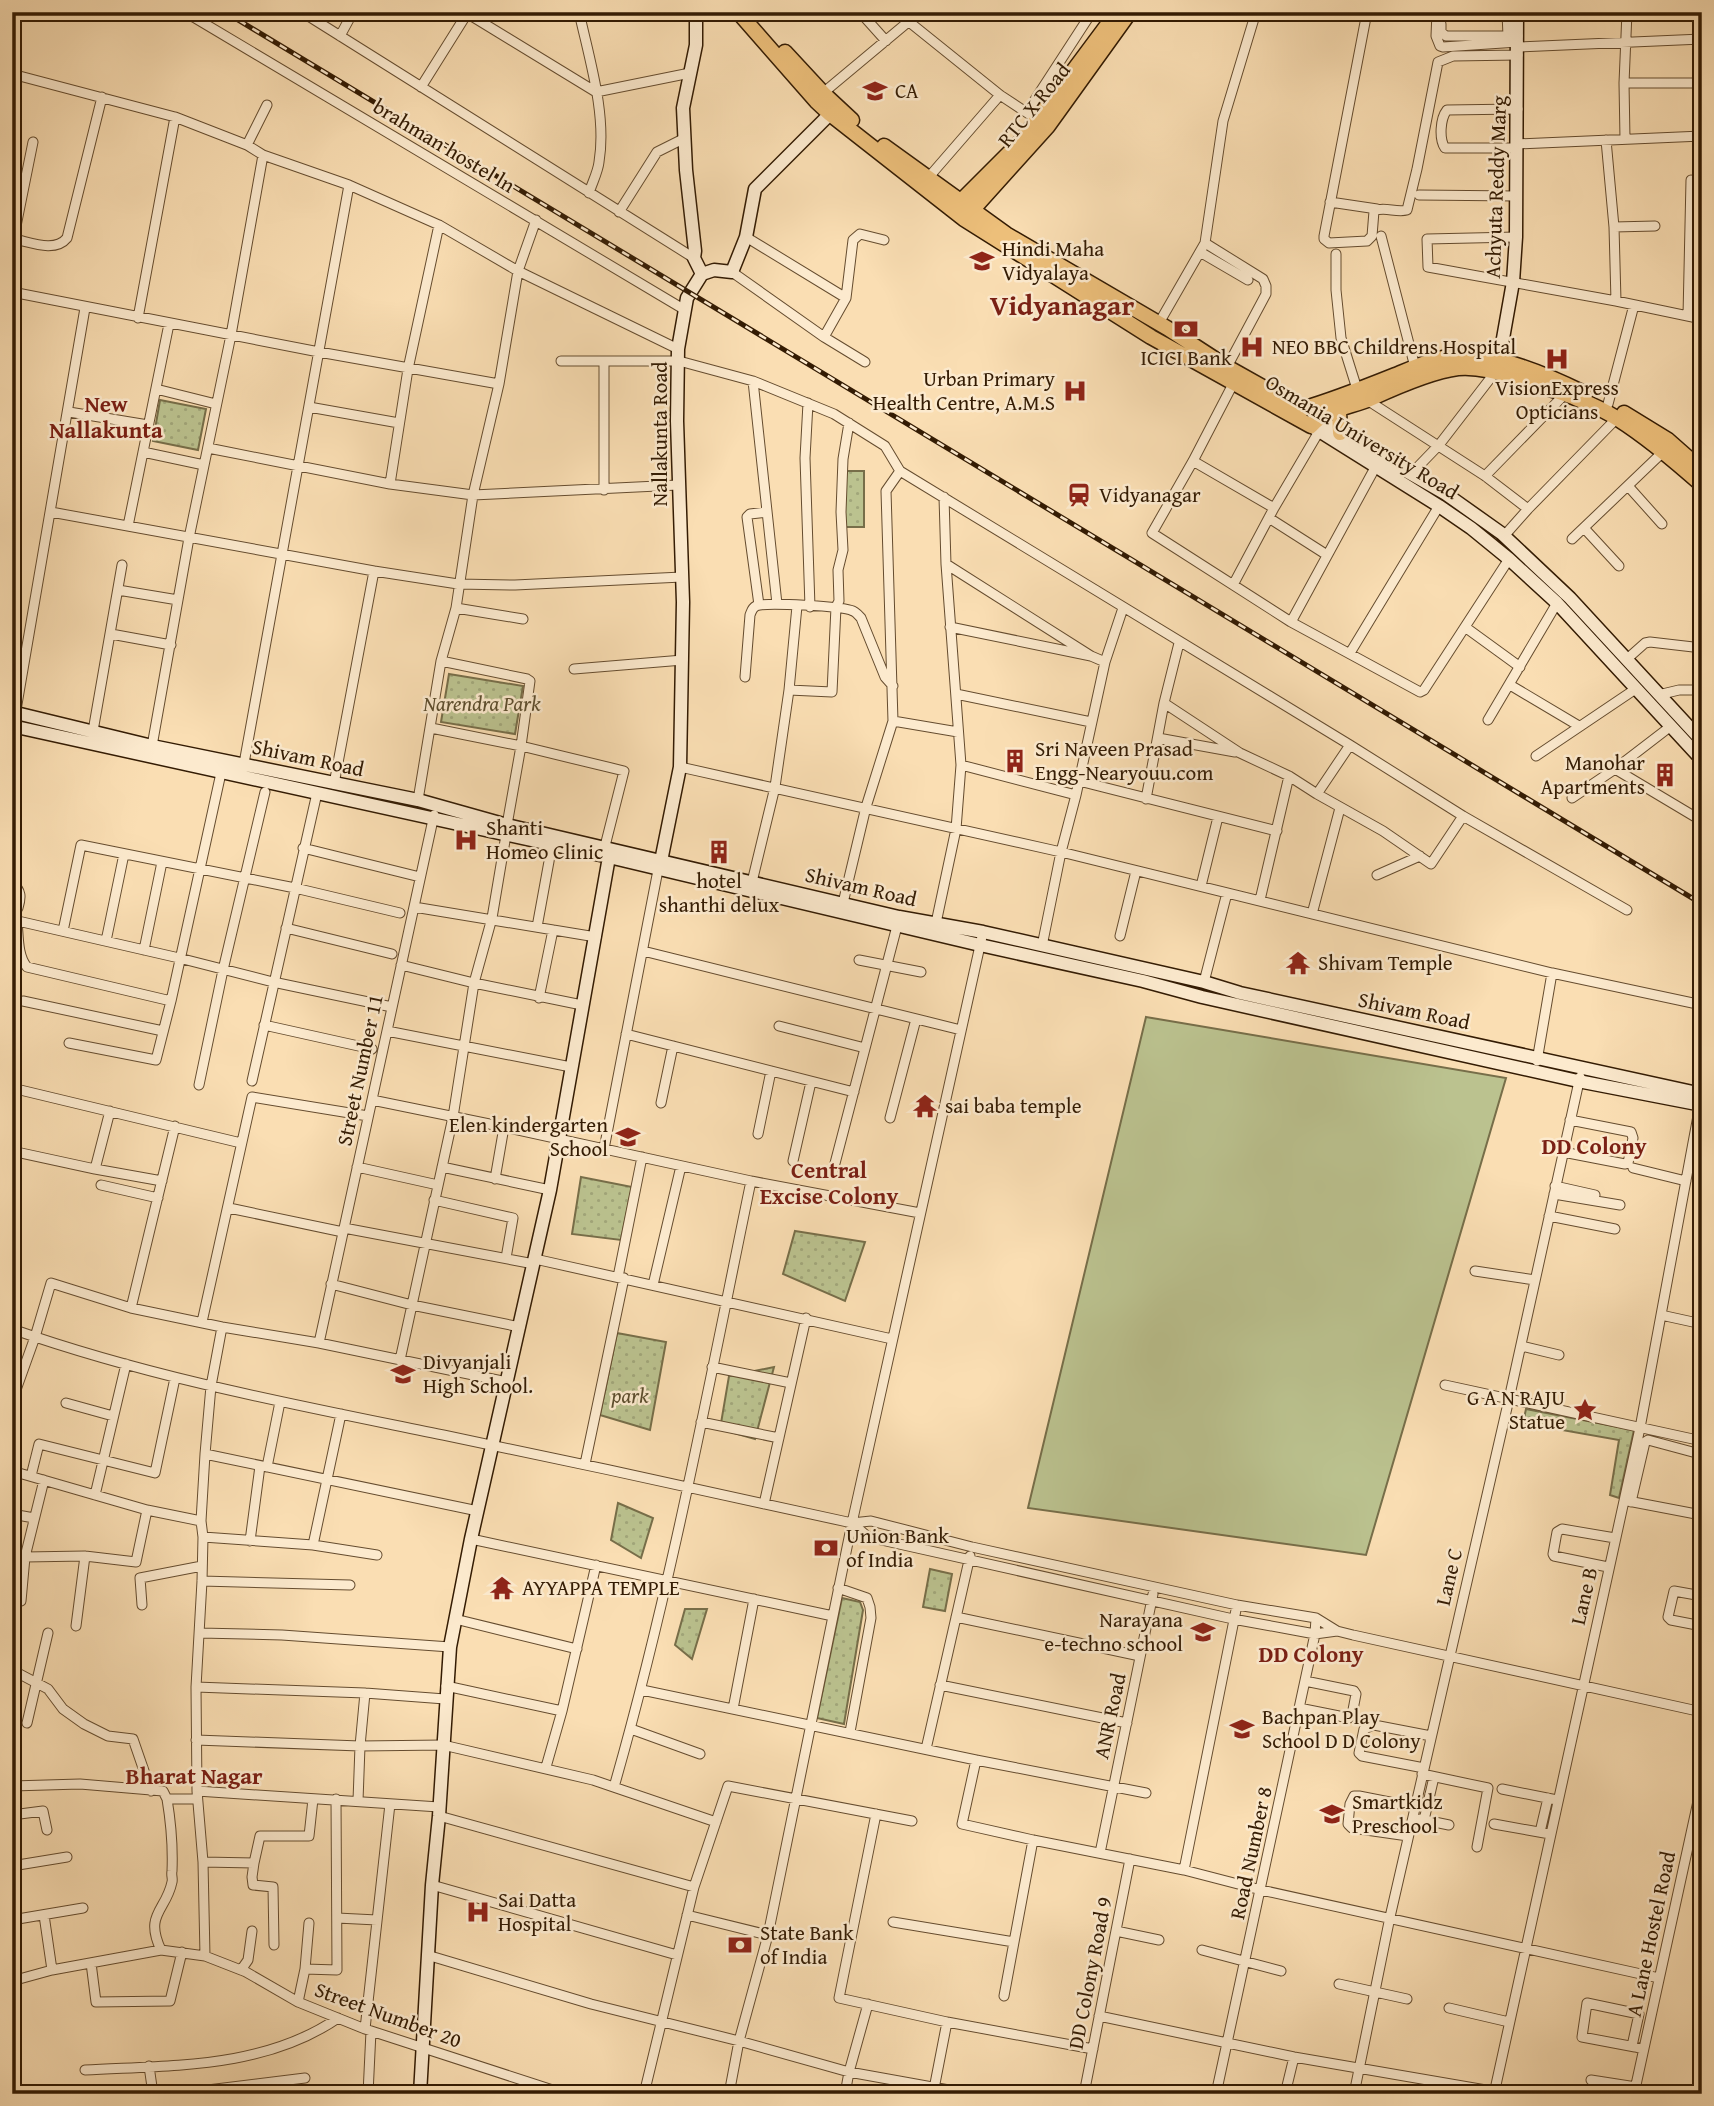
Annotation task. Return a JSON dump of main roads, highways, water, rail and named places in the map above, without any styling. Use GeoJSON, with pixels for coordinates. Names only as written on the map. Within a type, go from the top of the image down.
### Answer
{"type":"FeatureCollection","features":[{"type":"Feature","properties":{"kind":"main road"},"geometry":{"type":"LineString","coordinates":[[696,12],[696,45],[683,108],[694,258],[702,274],[714,270],[732,272],[746,237],[755,189],[830,114]]}},
{"type":"Feature","properties":{"kind":"main road"},"geometry":{"type":"LineString","coordinates":[[737,12],[830,114],[962,210]]}},
{"type":"Feature","properties":{"kind":"main road"},"geometry":{"type":"LineString","coordinates":[[749,12],[823,93],[884,146],[928,178],[962,210]]}},
{"type":"Feature","properties":{"kind":"main road","name":"RTC X Road"},"geometry":{"type":"LineString","coordinates":[[962,210],[1021,141],[1032,116],[1117,12]]}},
{"type":"Feature","properties":{"kind":"main road","name":"RTC X Road"},"geometry":{"type":"LineString","coordinates":[[962,210],[1048,126],[1130,12]]}},
{"type":"Feature","properties":{"kind":"main road","name":"Achyuta Reddy Marg"},"geometry":{"type":"LineString","coordinates":[[1497,366],[1513,282],[1516,237],[1518,109],[1514,13]]}},
{"type":"Feature","properties":{"kind":"main road","name":"Osmania University Road"},"geometry":{"type":"LineString","coordinates":[[962,210],[1159,323],[1318,424],[1376,466],[1471,528],[1557,603],[1702,760]]}},
{"type":"Feature","properties":{"kind":"main road","name":"Osmania University Road"},"geometry":{"type":"LineString","coordinates":[[962,210],[1151,337],[1233,384],[1299,413]]}},
{"type":"Feature","properties":{"kind":"main road","name":"Nallakunta Road"},"geometry":{"type":"LineString","coordinates":[[659,865],[680,767],[683,660],[678,485],[678,355],[687,298],[702,274]]}},
{"type":"Feature","properties":{"kind":"main road"},"geometry":{"type":"LineString","coordinates":[[1318,424],[1362,395],[1375,383],[1415,367],[1454,356],[1474,356],[1617,418],[1664,451],[1702,485]]}},
{"type":"Feature","properties":{"kind":"main road"},"geometry":{"type":"LineString","coordinates":[[1299,413],[1389,390],[1445,370],[1497,366],[1559,381],[1608,404],[1668,440],[1702,470]]}},
{"type":"Feature","properties":{"kind":"main road"},"geometry":{"type":"LineString","coordinates":[[1339,410],[1340,433]]}},
{"type":"Feature","properties":{"kind":"main road","name":"Osmania University Road"},"geometry":{"type":"LineString","coordinates":[[1318,424],[1340,433],[1411,474],[1478,516],[1504,536],[1570,598],[1702,741]]}},
{"type":"Feature","properties":{"kind":"main road","name":"Shivam Road"},"geometry":{"type":"LineString","coordinates":[[13,719],[93,731],[317,793],[433,819],[506,830],[659,865],[752,882],[899,917],[983,932],[1204,982],[1581,1075],[1701,1101]]}},
{"type":"Feature","properties":{"kind":"main road","name":"Shivam Road"},"geometry":{"type":"LineString","coordinates":[[13,719],[221,773],[243,771],[418,800],[552,845],[607,852]]}},
{"type":"Feature","properties":{"kind":"main road"},"geometry":{"type":"LineString","coordinates":[[420,2094],[450,1647],[471,1539],[550,1189],[570,1067],[596,937],[607,852]]}},
{"type":"Feature","properties":{"kind":"main road","name":"Shivam Road"},"geometry":{"type":"LineString","coordinates":[[659,865],[897,926],[1143,981],[1202,997],[1536,1064]]}},
{"type":"Feature","properties":{"kind":"railway"},"geometry":{"type":"LineString","coordinates":[[225,12],[1702,904]]}},
{"type":"Feature","properties":{"kind":"place","name":"CA"},"geometry":{"type":"Point","coordinates":[875,91]}},
{"type":"Feature","properties":{"kind":"place","name":"Hindi Maha Vidyalaya"},"geometry":{"type":"Point","coordinates":[982,261]}},
{"type":"Feature","properties":{"kind":"place","name":"ICICI Bank"},"geometry":{"type":"Point","coordinates":[1186,329]}},
{"type":"Feature","properties":{"kind":"place","name":"NEO BBC Childrens Hospital"},"geometry":{"type":"Point","coordinates":[1252,347]}},
{"type":"Feature","properties":{"kind":"place","name":"VisionExpress Opticians"},"geometry":{"type":"Point","coordinates":[1557,359]}},
{"type":"Feature","properties":{"kind":"place","name":"Urban Primary Health Centre, A.M.S"},"geometry":{"type":"Point","coordinates":[1075,391]}},
{"type":"Feature","properties":{"kind":"place","name":"Vidyanagar"},"geometry":{"type":"Point","coordinates":[1079,495]}},
{"type":"Feature","properties":{"kind":"place","name":"Sri Naveen Prasad Engg-Nearyouu.com"},"geometry":{"type":"Point","coordinates":[1015,761]}},
{"type":"Feature","properties":{"kind":"place","name":"Manohar Apartments"},"geometry":{"type":"Point","coordinates":[1665,775]}},
{"type":"Feature","properties":{"kind":"place","name":"Shanti Homeo Clinic"},"geometry":{"type":"Point","coordinates":[466,840]}},
{"type":"Feature","properties":{"kind":"place","name":"hotel shanthi delux"},"geometry":{"type":"Point","coordinates":[719,852]}},
{"type":"Feature","properties":{"kind":"place","name":"Shivam Temple"},"geometry":{"type":"Point","coordinates":[1298,963]}},
{"type":"Feature","properties":{"kind":"place","name":"sai baba temple"},"geometry":{"type":"Point","coordinates":[925,1106]}},
{"type":"Feature","properties":{"kind":"place","name":"Elen kindergarten School"},"geometry":{"type":"Point","coordinates":[628,1137]}},
{"type":"Feature","properties":{"kind":"place","name":"Divyanjali High School."},"geometry":{"type":"Point","coordinates":[403,1374]}},
{"type":"Feature","properties":{"kind":"place","name":"G A N RAJU Statue"},"geometry":{"type":"Point","coordinates":[1585,1410]}},
{"type":"Feature","properties":{"kind":"place","name":"Union Bank of India"},"geometry":{"type":"Point","coordinates":[826,1548]}},
{"type":"Feature","properties":{"kind":"place","name":"AYYAPPA TEMPLE"},"geometry":{"type":"Point","coordinates":[502,1588]}},
{"type":"Feature","properties":{"kind":"place","name":"Narayana e-techno school"},"geometry":{"type":"Point","coordinates":[1203,1632]}},
{"type":"Feature","properties":{"kind":"place","name":"Bachpan Play School D D Colony"},"geometry":{"type":"Point","coordinates":[1242,1729]}},
{"type":"Feature","properties":{"kind":"place","name":"Smartkidz Preschool"},"geometry":{"type":"Point","coordinates":[1332,1814]}},
{"type":"Feature","properties":{"kind":"place","name":"Sai Datta Hospital"},"geometry":{"type":"Point","coordinates":[478,1912]}},
{"type":"Feature","properties":{"kind":"place","name":"State Bank of India"},"geometry":{"type":"Point","coordinates":[740,1945]}},
{"type":"Feature","properties":{"kind":"district","name":"Vidyanagar"},"geometry":{"type":"Point","coordinates":[1062,305]}},
{"type":"Feature","properties":{"kind":"district","name":"New Nallakunta"},"geometry":{"type":"Point","coordinates":[106,417]}},
{"type":"Feature","properties":{"kind":"district","name":"DD Colony"},"geometry":{"type":"Point","coordinates":[1594,1146]}},
{"type":"Feature","properties":{"kind":"district","name":"Central Excise Colony"},"geometry":{"type":"Point","coordinates":[829,1183]}},
{"type":"Feature","properties":{"kind":"district","name":"DD Colony"},"geometry":{"type":"Point","coordinates":[1311,1654]}},
{"type":"Feature","properties":{"kind":"district","name":"Bharat Nagar"},"geometry":{"type":"Point","coordinates":[194,1776]}},
{"type":"Feature","properties":{"kind":"park label","name":"Narendra Park"},"geometry":{"type":"Point","coordinates":[482,704]}},
{"type":"Feature","properties":{"kind":"park label","name":"park"},"geometry":{"type":"Point","coordinates":[630,1396]}}]}
